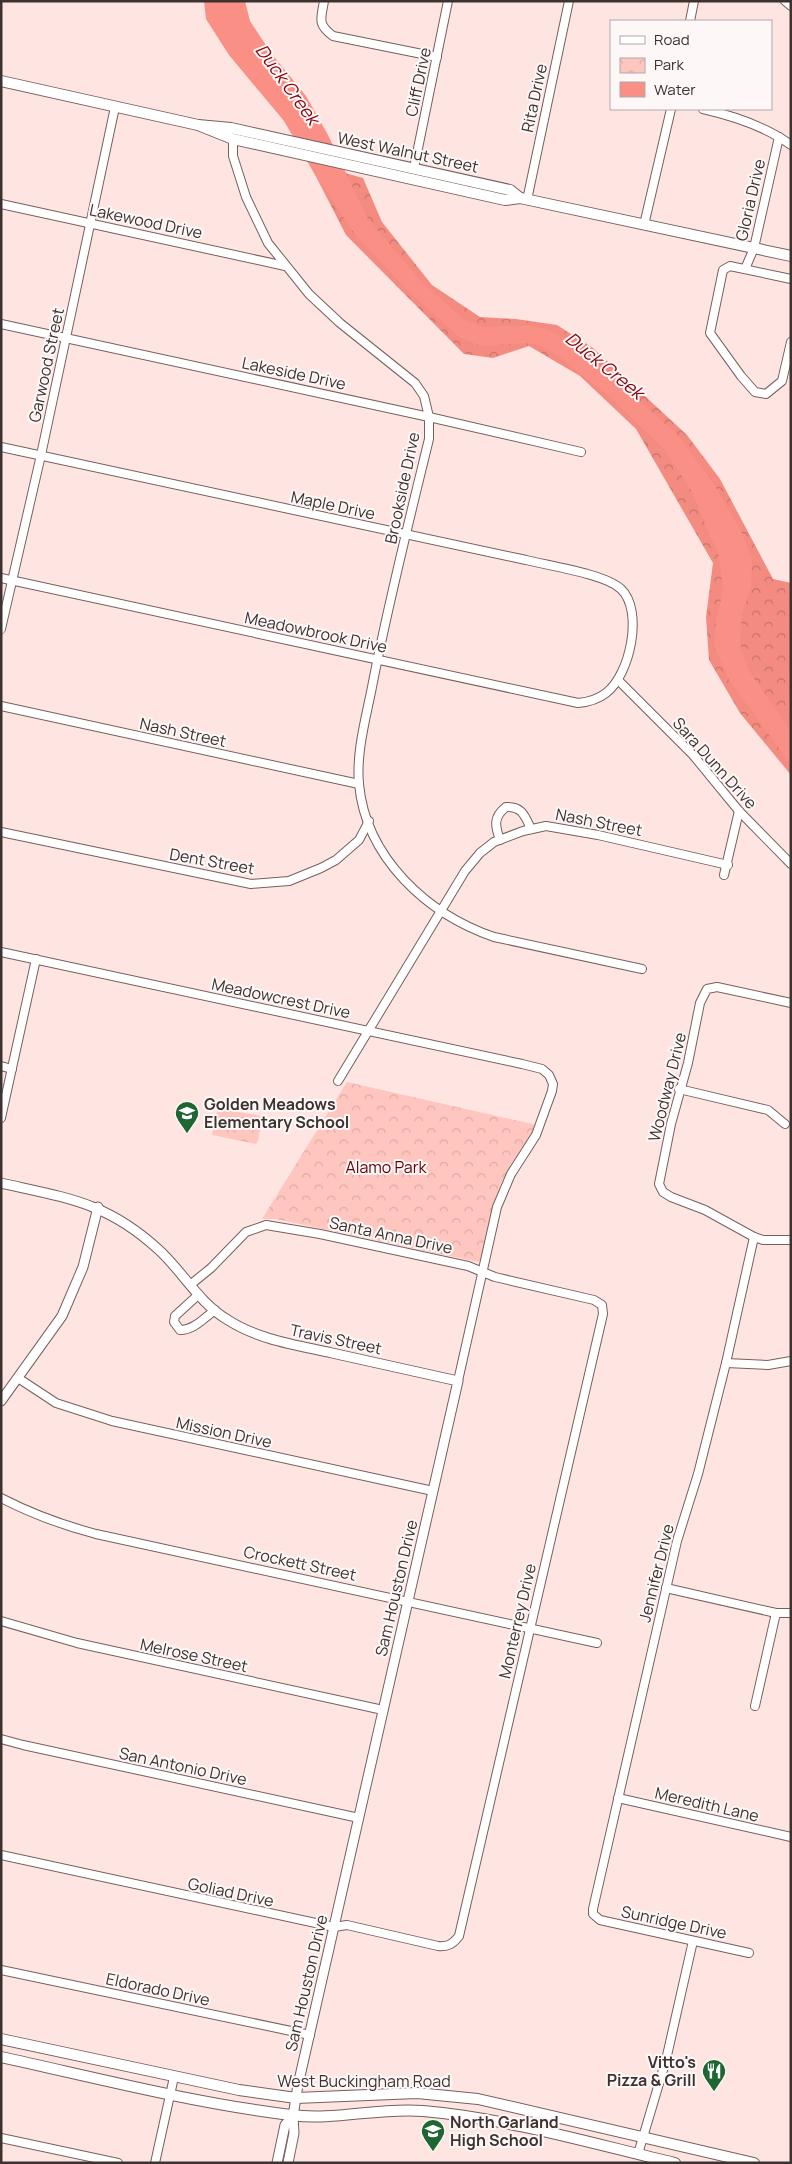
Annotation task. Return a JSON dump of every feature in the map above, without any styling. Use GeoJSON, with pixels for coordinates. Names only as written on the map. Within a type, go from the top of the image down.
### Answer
{"type":"FeatureCollection","features":[{"type":"Feature","properties":{"kind":"main road","name":"West Walnut Street"},"geometry":{"type":"LineString","coordinates":[[1,81],[198,125],[231,128],[414,168],[510,190],[524,199]]}},
{"type":"Feature","properties":{"kind":"main road","name":"West Walnut Street"},"geometry":{"type":"LineString","coordinates":[[198,125],[233,139],[505,200],[524,199],[791,256]]}},
{"type":"Feature","properties":{"kind":"main road","name":"West Buckingham Road"},"geometry":{"type":"LineString","coordinates":[[1,2039],[239,2090],[296,2098],[404,2094],[450,2095],[508,2106],[754,2163]]}},
{"type":"Feature","properties":{"kind":"main road","name":"West Buckingham Road"},"geometry":{"type":"LineString","coordinates":[[1,2057],[230,2106],[293,2116],[322,2116],[401,2110],[439,2112],[504,2124],[675,2163]]}},
{"type":"Feature","properties":{"kind":"main road"},"geometry":{"type":"LineString","coordinates":[[401,2110],[404,2094]]}},
{"type":"Feature","properties":{"kind":"main road"},"geometry":{"type":"LineString","coordinates":[[504,2124],[508,2106]]}},
{"type":"Feature","properties":{"kind":"street"},"geometry":{"type":"LineString","coordinates":[[324,1],[321,23],[324,30],[333,36],[437,57]]}},
{"type":"Feature","properties":{"kind":"street","name":"Cliff Drive"},"geometry":{"type":"LineString","coordinates":[[414,168],[448,1]]}},
{"type":"Feature","properties":{"kind":"street","name":"Rita Drive"},"geometry":{"type":"LineString","coordinates":[[524,199],[569,1]]}},
{"type":"Feature","properties":{"kind":"street"},"geometry":{"type":"LineString","coordinates":[[690,20],[694,1]]}},
{"type":"Feature","properties":{"kind":"street"},"geometry":{"type":"LineString","coordinates":[[785,1],[791,6]]}},
{"type":"Feature","properties":{"kind":"street","name":"Garwood Street"},"geometry":{"type":"LineString","coordinates":[[1,629],[41,455],[115,106]]}},
{"type":"Feature","properties":{"kind":"street"},"geometry":{"type":"LineString","coordinates":[[644,225],[671,110]]}},
{"type":"Feature","properties":{"kind":"street"},"geometry":{"type":"LineString","coordinates":[[707,110],[752,123],[779,136],[791,145]]}},
{"type":"Feature","properties":{"kind":"street","name":"Gloria Drive"},"geometry":{"type":"LineString","coordinates":[[745,269],[754,248],[779,136]]}},
{"type":"Feature","properties":{"kind":"street","name":"Brookside Drive"},"geometry":{"type":"LineString","coordinates":[[233,139],[234,156],[256,222],[268,243],[309,294],[340,323],[415,383],[424,396],[429,416],[429,439],[378,660],[359,757],[359,784],[369,821]]}},
{"type":"Feature","properties":{"kind":"street","name":"Lakewood Drive"},"geometry":{"type":"LineString","coordinates":[[1,204],[285,266]]}},
{"type":"Feature","properties":{"kind":"street"},"geometry":{"type":"LineString","coordinates":[[791,279],[730,266],[723,270],[710,333],[715,342],[756,392],[766,394],[782,382],[791,342]]}},
{"type":"Feature","properties":{"kind":"street","name":"Lakeside Drive"},"geometry":{"type":"LineString","coordinates":[[1,324],[429,416],[580,452]]}},
{"type":"Feature","properties":{"kind":"street","name":"Maple Drive"},"geometry":{"type":"LineString","coordinates":[[1,447],[526,560],[610,580],[622,590],[630,602],[633,615],[633,633],[618,680]]}},
{"type":"Feature","properties":{"kind":"street","name":"Meadowbrook Drive"},"geometry":{"type":"LineString","coordinates":[[1,578],[578,703],[593,701],[607,692],[618,680]]}},
{"type":"Feature","properties":{"kind":"street","name":"Sara Dunn Drive"},"geometry":{"type":"LineString","coordinates":[[618,680],[693,755],[739,811],[791,864]]}},
{"type":"Feature","properties":{"kind":"street","name":"Nash Street"},"geometry":{"type":"LineString","coordinates":[[1,706],[359,784]]}},
{"type":"Feature","properties":{"kind":"street"},"geometry":{"type":"LineString","coordinates":[[500,840],[495,826],[496,820],[500,812],[506,807],[519,809],[524,813],[531,829]]}},
{"type":"Feature","properties":{"kind":"street"},"geometry":{"type":"LineString","coordinates":[[724,875],[728,865],[739,811]]}},
{"type":"Feature","properties":{"kind":"street"},"geometry":{"type":"LineString","coordinates":[[369,821],[382,850],[402,879],[440,911],[474,930],[494,937],[642,970]]}},
{"type":"Feature","properties":{"kind":"street","name":"Dent Street"},"geometry":{"type":"LineString","coordinates":[[1,832],[251,884],[290,881],[336,860],[359,840],[369,821]]}},
{"type":"Feature","properties":{"kind":"street","name":"Nash Street"},"geometry":{"type":"LineString","coordinates":[[440,911],[464,871],[480,853],[500,840],[546,826],[598,835],[728,865]]}},
{"type":"Feature","properties":{"kind":"street"},"geometry":{"type":"LineString","coordinates":[[338,1081],[440,911]]}},
{"type":"Feature","properties":{"kind":"street","name":"Meadowcrest Drive"},"geometry":{"type":"LineString","coordinates":[[1,952],[522,1064],[542,1069],[552,1078]]}},
{"type":"Feature","properties":{"kind":"street"},"geometry":{"type":"LineString","coordinates":[[1,1118],[36,959]]}},
{"type":"Feature","properties":{"kind":"street","name":"Woodway Drive"},"geometry":{"type":"LineString","coordinates":[[754,1237],[705,1210],[671,1197],[663,1192],[659,1184],[679,1089],[688,1063],[700,1003],[707,989],[717,987],[791,1003]]}},
{"type":"Feature","properties":{"kind":"street"},"geometry":{"type":"LineString","coordinates":[[1,1066],[12,1069]]}},
{"type":"Feature","properties":{"kind":"street","name":"Sam Houston Drive"},"geometry":{"type":"LineString","coordinates":[[288,2163],[294,2133],[293,2116],[296,2098],[498,1207],[511,1174],[536,1135],[551,1096],[552,1078]]}},
{"type":"Feature","properties":{"kind":"street"},"geometry":{"type":"LineString","coordinates":[[679,1089],[768,1110],[785,1124]]}},
{"type":"Feature","properties":{"kind":"street","name":"Travis Street"},"geometry":{"type":"LineString","coordinates":[[1,1183],[72,1199],[98,1208],[130,1225],[159,1250],[198,1295],[226,1320],[248,1332],[278,1341],[458,1381]]}},
{"type":"Feature","properties":{"kind":"street"},"geometry":{"type":"LineString","coordinates":[[1,1401],[62,1316],[83,1267],[98,1208]]}},
{"type":"Feature","properties":{"kind":"street","name":"Santa Anna Drive"},"geometry":{"type":"LineString","coordinates":[[190,1285],[211,1268],[246,1232],[266,1225],[320,1234],[483,1271],[495,1277],[594,1300],[602,1305]]}},
{"type":"Feature","properties":{"kind":"street"},"geometry":{"type":"LineString","coordinates":[[754,1237],[763,1240],[791,1240]]}},
{"type":"Feature","properties":{"kind":"street","name":"Jennifer Drive"},"geometry":{"type":"LineString","coordinates":[[595,1916],[593,1908],[677,1541],[698,1474],[726,1363],[754,1237]]}},
{"type":"Feature","properties":{"kind":"street"},"geometry":{"type":"LineString","coordinates":[[198,1295],[175,1316],[174,1322],[180,1330],[186,1330],[194,1326],[215,1310]]}},
{"type":"Feature","properties":{"kind":"street","name":"Monterrey Drive"},"geometry":{"type":"LineString","coordinates":[[455,1942],[459,1936],[603,1314],[602,1305]]}},
{"type":"Feature","properties":{"kind":"street"},"geometry":{"type":"LineString","coordinates":[[726,1363],[768,1365],[791,1361]]}},
{"type":"Feature","properties":{"kind":"street","name":"Mission Drive"},"geometry":{"type":"LineString","coordinates":[[18,1378],[56,1403],[112,1421],[433,1491]]}},
{"type":"Feature","properties":{"kind":"street","name":"Crockett Street"},"geometry":{"type":"LineString","coordinates":[[1,1498],[32,1514],[96,1534],[597,1643]]}},
{"type":"Feature","properties":{"kind":"street"},"geometry":{"type":"LineString","coordinates":[[666,1588],[776,1613],[791,1613]]}},
{"type":"Feature","properties":{"kind":"street"},"geometry":{"type":"LineString","coordinates":[[755,1706],[776,1613]]}},
{"type":"Feature","properties":{"kind":"street","name":"Melrose Street"},"geometry":{"type":"LineString","coordinates":[[1,1621],[77,1643],[383,1710]]}},
{"type":"Feature","properties":{"kind":"street","name":"San Antonio Drive"},"geometry":{"type":"LineString","coordinates":[[1,1739],[359,1818]]}},
{"type":"Feature","properties":{"kind":"street","name":"Meredith Lane"},"geometry":{"type":"LineString","coordinates":[[618,1798],[791,1837]]}},
{"type":"Feature","properties":{"kind":"street","name":"Goliad Drive"},"geometry":{"type":"LineString","coordinates":[[1,1855],[334,1927],[347,1925],[438,1946],[447,1947],[455,1942]]}},
{"type":"Feature","properties":{"kind":"street","name":"Sunridge Drive"},"geometry":{"type":"LineString","coordinates":[[595,1916],[600,1920],[749,1952]]}},
{"type":"Feature","properties":{"kind":"street"},"geometry":{"type":"LineString","coordinates":[[638,2154],[666,2060],[693,1941]]}},
{"type":"Feature","properties":{"kind":"street","name":"Eldorado Drive"},"geometry":{"type":"LineString","coordinates":[[1,1970],[310,2035]]}},
{"type":"Feature","properties":{"kind":"street"},"geometry":{"type":"LineString","coordinates":[[155,2163],[174,2077]]}},
{"type":"Feature","properties":{"kind":"street","name":"Sam Houston Drive"},"geometry":{"type":"LineString","coordinates":[[277,2163],[285,2125],[293,2116]]}},
{"type":"Feature","properties":{"kind":"street"},"geometry":{"type":"LineString","coordinates":[[1,2138],[118,2163]]}},
{"type":"Feature","properties":{"kind":"green space"},"geometry":{"type":"Polygon","coordinates":[[[309,163],[363,178],[382,222],[432,285],[480,317],[516,319],[557,325],[593,348],[687,435],[720,479],[773,579],[791,583],[791,775],[740,713],[709,660],[706,617],[713,563],[636,429],[580,376],[529,346],[493,358],[464,354],[346,235],[309,163]]]}},
{"type":"Feature","properties":{"kind":"green space","name":"Alamo Park"},"geometry":{"type":"Polygon","coordinates":[[[347,1082],[537,1125],[501,1183],[493,1205],[481,1260],[478,1262],[276,1219],[262,1219],[347,1082]]]}},
{"type":"Feature","properties":{"kind":"green space"},"geometry":{"type":"Polygon","coordinates":[[[221,1109],[262,1116],[256,1144],[212,1135],[217,1110],[221,1109]]]}},
{"type":"Feature","properties":{"kind":"water","name":"Duck Creek"},"geometry":{"type":"Polygon","coordinates":[[[204,1],[245,1],[250,21],[271,53],[306,96],[328,135],[368,219],[418,278],[463,319],[485,327],[528,325],[548,329],[575,344],[678,435],[710,478],[742,533],[752,559],[751,587],[742,613],[740,644],[749,671],[791,731],[791,765],[729,680],[714,646],[716,620],[723,591],[719,556],[692,492],[664,449],[611,398],[561,358],[541,346],[526,343],[482,346],[460,338],[405,288],[354,233],[314,173],[284,121],[229,55],[206,19],[204,1]]]}},
{"type":"Feature","properties":{"kind":"place","name":"Golden Meadows Elementary School"},"geometry":{"type":"Point","coordinates":[187,1134]}},
{"type":"Feature","properties":{"kind":"place","name":"Vitto's Pizza & Grill"},"geometry":{"type":"Point","coordinates":[714,2092]}},
{"type":"Feature","properties":{"kind":"place","name":"North Garland High School"},"geometry":{"type":"Point","coordinates":[433,2152]}}]}
